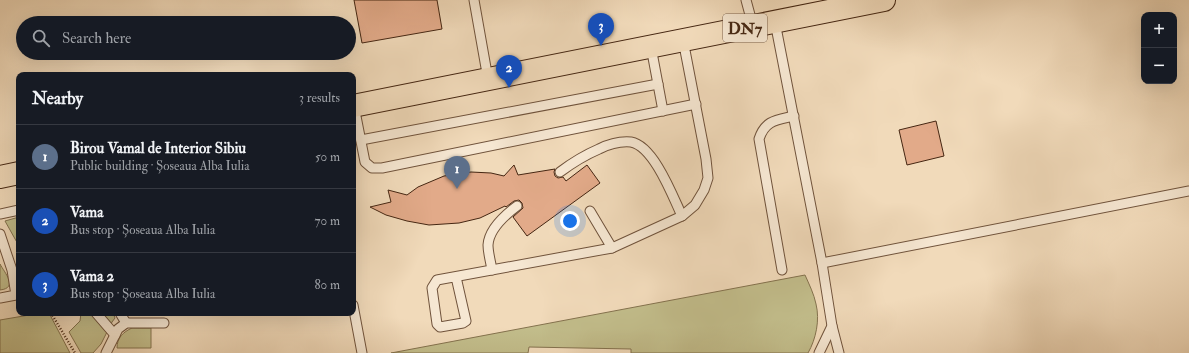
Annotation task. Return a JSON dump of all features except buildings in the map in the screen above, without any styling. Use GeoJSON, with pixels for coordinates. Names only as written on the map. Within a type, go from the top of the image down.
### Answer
{"type":"FeatureCollection","features":[{"type":"Feature","properties":{"kind":"main road","name":"DN7"},"geometry":{"type":"LineString","coordinates":[[356,105],[884,0]]}},
{"type":"Feature","properties":{"kind":"main road"},"geometry":{"type":"LineString","coordinates":[[0,177],[16,174]]}},
{"type":"Feature","properties":{"kind":"lane"},"geometry":{"type":"LineString","coordinates":[[474,0],[488,79]]}},
{"type":"Feature","properties":{"kind":"lane"},"geometry":{"type":"LineString","coordinates":[[746,0],[753,26]]}},
{"type":"Feature","properties":{"kind":"lane"},"geometry":{"type":"LineString","coordinates":[[775,22],[822,263],[832,326],[839,353]]}},
{"type":"Feature","properties":{"kind":"lane"},"geometry":{"type":"LineString","coordinates":[[456,277],[466,321],[463,323],[440,327],[437,324],[432,288],[437,280],[612,248],[682,216],[695,206],[704,190],[708,178],[706,159],[683,40]]}},
{"type":"Feature","properties":{"kind":"lane"},"geometry":{"type":"LineString","coordinates":[[650,46],[663,110]]}},
{"type":"Feature","properties":{"kind":"lane"},"geometry":{"type":"LineString","coordinates":[[361,140],[658,84]]}},
{"type":"Feature","properties":{"kind":"lane"},"geometry":{"type":"LineString","coordinates":[[356,119],[365,162],[372,168],[382,168],[696,104]]}},
{"type":"Feature","properties":{"kind":"lane"},"geometry":{"type":"LineString","coordinates":[[782,270],[759,139],[766,126],[773,121],[794,116]]}},
{"type":"Feature","properties":{"kind":"lane"},"geometry":{"type":"LineString","coordinates":[[560,172],[568,166],[607,145],[621,142],[633,142],[642,148],[655,162],[682,216]]}},
{"type":"Feature","properties":{"kind":"lane"},"geometry":{"type":"LineString","coordinates":[[822,263],[1189,191]]}},
{"type":"Feature","properties":{"kind":"lane"},"geometry":{"type":"LineString","coordinates":[[492,270],[488,245],[492,233],[506,215],[517,206]]}},
{"type":"Feature","properties":{"kind":"lane"},"geometry":{"type":"LineString","coordinates":[[0,214],[16,211]]}},
{"type":"Feature","properties":{"kind":"lane"},"geometry":{"type":"LineString","coordinates":[[590,211],[612,248]]}},
{"type":"Feature","properties":{"kind":"lane"},"geometry":{"type":"LineString","coordinates":[[0,234],[15,272],[16,284]]}},
{"type":"Feature","properties":{"kind":"lane"},"geometry":{"type":"LineString","coordinates":[[0,298],[16,295]]}},
{"type":"Feature","properties":{"kind":"lane"},"geometry":{"type":"LineString","coordinates":[[99,316],[115,335]]}},
{"type":"Feature","properties":{"kind":"lane"},"geometry":{"type":"LineString","coordinates":[[122,316],[126,323]]}},
{"type":"Feature","properties":{"kind":"lane"},"geometry":{"type":"LineString","coordinates":[[355,316],[362,353]]}},
{"type":"Feature","properties":{"kind":"lane"},"geometry":{"type":"LineString","coordinates":[[106,353],[118,330],[126,323],[164,323]]}},
{"type":"Feature","properties":{"kind":"lane"},"geometry":{"type":"LineString","coordinates":[[819,353],[832,326]]}},
{"type":"Feature","properties":{"kind":"path"},"geometry":{"type":"LineString","coordinates":[[53,316],[75,353]]}},
{"type":"Feature","properties":{"kind":"shaded area"},"geometry":{"type":"Polygon","coordinates":[[[16,218],[16,241],[5,221],[16,218]]]}},
{"type":"Feature","properties":{"kind":"shaded area"},"geometry":{"type":"Polygon","coordinates":[[[0,264],[9,279],[9,286],[6,289],[0,290],[0,264]]]}},
{"type":"Feature","properties":{"kind":"shaded area"},"geometry":{"type":"Polygon","coordinates":[[[805,275],[814,297],[818,316],[815,336],[808,353],[631,353],[631,349],[529,347],[528,353],[391,353],[805,275]]]}},
{"type":"Feature","properties":{"kind":"shaded area"},"geometry":{"type":"Polygon","coordinates":[[[23,316],[51,316],[70,353],[0,353],[0,320],[23,316]]]}},
{"type":"Feature","properties":{"kind":"shaded area"},"geometry":{"type":"Polygon","coordinates":[[[81,316],[114,316],[115,318],[101,344],[93,353],[81,353],[69,332],[80,321],[81,316]]]}},
{"type":"Feature","properties":{"kind":"shaded area"},"geometry":{"type":"Polygon","coordinates":[[[132,328],[151,328],[151,348],[117,348],[118,341],[121,336],[132,328]]]}},
{"type":"Feature","properties":{"kind":"place","name":"Vama 2"},"geometry":{"type":"Point","coordinates":[601,46]}},
{"type":"Feature","properties":{"kind":"place","name":"Vama"},"geometry":{"type":"Point","coordinates":[509,88]}},
{"type":"Feature","properties":{"kind":"place","name":"Birou Vamal de Interior Sibiu"},"geometry":{"type":"Point","coordinates":[457,189]}}]}
